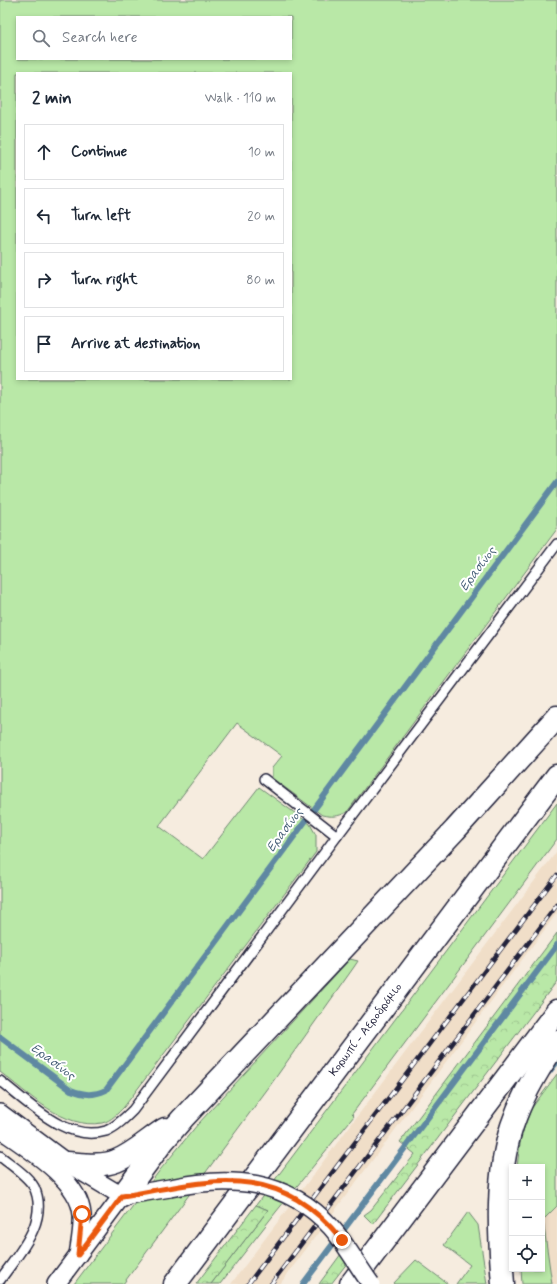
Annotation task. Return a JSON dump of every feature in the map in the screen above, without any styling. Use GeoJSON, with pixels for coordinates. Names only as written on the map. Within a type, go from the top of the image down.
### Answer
{"type":"FeatureCollection","features":[{"type":"Feature","properties":{"kind":"highway"},"geometry":{"type":"LineString","coordinates":[[122,1196],[164,1140],[183,1118],[455,830],[557,717]]}},
{"type":"Feature","properties":{"kind":"highway","name":"Κορωπί - Αεροδρόμιο"},"geometry":{"type":"LineString","coordinates":[[175,1284],[557,776]]}},
{"type":"Feature","properties":{"kind":"highway"},"geometry":{"type":"LineString","coordinates":[[363,1282],[557,1011]]}},
{"type":"Feature","properties":{"kind":"highway"},"geometry":{"type":"LineString","coordinates":[[503,1284],[501,1218],[502,1188],[506,1152],[512,1125],[543,1062],[557,1042]]}},
{"type":"Feature","properties":{"kind":"highway"},"geometry":{"type":"LineString","coordinates":[[68,1163],[92,1165],[116,1162],[129,1155],[152,1137],[183,1118]]}},
{"type":"Feature","properties":{"kind":"street"},"geometry":{"type":"LineString","coordinates":[[0,1113],[68,1163],[122,1196],[194,1183],[232,1181],[280,1190],[307,1205],[330,1227],[363,1282]]}},
{"type":"Feature","properties":{"kind":"street"},"geometry":{"type":"LineString","coordinates":[[0,1129],[40,1158],[74,1190],[82,1214],[78,1255]]}},
{"type":"Feature","properties":{"kind":"street"},"geometry":{"type":"LineString","coordinates":[[56,1284],[122,1196]]}},
{"type":"Feature","properties":{"kind":"lane"},"geometry":{"type":"LineString","coordinates":[[0,1081],[47,1116],[68,1128],[78,1131],[98,1132],[107,1130],[116,1125],[133,1110],[557,544]]}},
{"type":"Feature","properties":{"kind":"lane"},"geometry":{"type":"LineString","coordinates":[[264,779],[337,836]]}},
{"type":"Feature","properties":{"kind":"lane"},"geometry":{"type":"LineString","coordinates":[[0,1156],[21,1173],[33,1186],[38,1201],[38,1219],[30,1237],[0,1280]]}},
{"type":"Feature","properties":{"kind":"shaded area"},"geometry":{"type":"Polygon","coordinates":[[[557,851],[557,913],[280,1284],[231,1284],[557,851]]]}},
{"type":"Feature","properties":{"kind":"shaded area"},"geometry":{"type":"Polygon","coordinates":[[[557,1206],[557,1284],[552,1284],[545,1234],[545,1218],[557,1206]]]}},
{"type":"Feature","properties":{"kind":"green space"},"geometry":{"type":"Polygon","coordinates":[[[0,0],[557,0],[557,529],[347,812],[334,816],[322,815],[272,778],[272,768],[282,756],[237,723],[159,826],[203,859],[259,787],[310,824],[316,835],[316,852],[119,1112],[105,1122],[88,1124],[74,1121],[60,1115],[35,1099],[0,1072],[0,0]]]}},
{"type":"Feature","properties":{"kind":"green space"},"geometry":{"type":"Polygon","coordinates":[[[557,803],[557,839],[352,1114],[354,1116],[220,1284],[211,1284],[268,1210],[256,1205],[557,803]]]}},
{"type":"Feature","properties":{"kind":"green space"},"geometry":{"type":"Polygon","coordinates":[[[557,933],[557,981],[373,1224],[364,1215],[371,1210],[415,1154],[400,1142],[557,933]]]}},
{"type":"Feature","properties":{"kind":"green space"},"geometry":{"type":"Polygon","coordinates":[[[350,959],[358,961],[269,1087],[123,1284],[74,1284],[160,1170],[198,1124],[350,959]]]}},
{"type":"Feature","properties":{"kind":"green space"},"geometry":{"type":"Polygon","coordinates":[[[557,1074],[557,1206],[545,1218],[545,1164],[517,1164],[521,1136],[531,1109],[557,1074]]]}},
{"type":"Feature","properties":{"kind":"green space"},"geometry":{"type":"Polygon","coordinates":[[[256,1205],[268,1210],[211,1284],[196,1284],[256,1205]]]}},
{"type":"Feature","properties":{"kind":"green space"},"geometry":{"type":"Polygon","coordinates":[[[468,1212],[478,1225],[487,1284],[456,1284],[470,1265],[444,1245],[468,1212]]]}},
{"type":"Feature","properties":{"kind":"green space"},"geometry":{"type":"Polygon","coordinates":[[[545,1234],[552,1284],[522,1284],[521,1272],[545,1272],[545,1234]]]}},
{"type":"Feature","properties":{"kind":"green space"},"geometry":{"type":"Polygon","coordinates":[[[341,1254],[348,1262],[331,1284],[319,1284],[341,1254]]]}},
{"type":"Feature","properties":{"kind":"green space"},"geometry":{"type":"Polygon","coordinates":[[[416,1260],[448,1284],[393,1284],[416,1260]]]}},
{"type":"Feature","properties":{"kind":"waterway","name":"Ερασίνος"},"geometry":{"type":"LineString","coordinates":[[0,1037],[71,1090],[88,1094],[106,1090],[557,482]]}},
{"type":"Feature","properties":{"kind":"waterway"},"geometry":{"type":"LineString","coordinates":[[303,1284],[557,945]]}},
{"type":"Feature","properties":{"kind":"waterway"},"geometry":{"type":"LineString","coordinates":[[549,1072],[557,1062]]}},
{"type":"Feature","properties":{"kind":"railway"},"geometry":{"type":"LineString","coordinates":[[248,1284],[557,875]]}},
{"type":"Feature","properties":{"kind":"railway"},"geometry":{"type":"LineString","coordinates":[[271,1284],[557,905]]}},
{"type":"Feature","properties":{"kind":"route"},"geometry":{"type":"LineString","coordinates":[[82,1214],[78,1255],[122,1196],[194,1183],[232,1181],[280,1190],[294,1197],[307,1205],[342,1240]]}}]}
